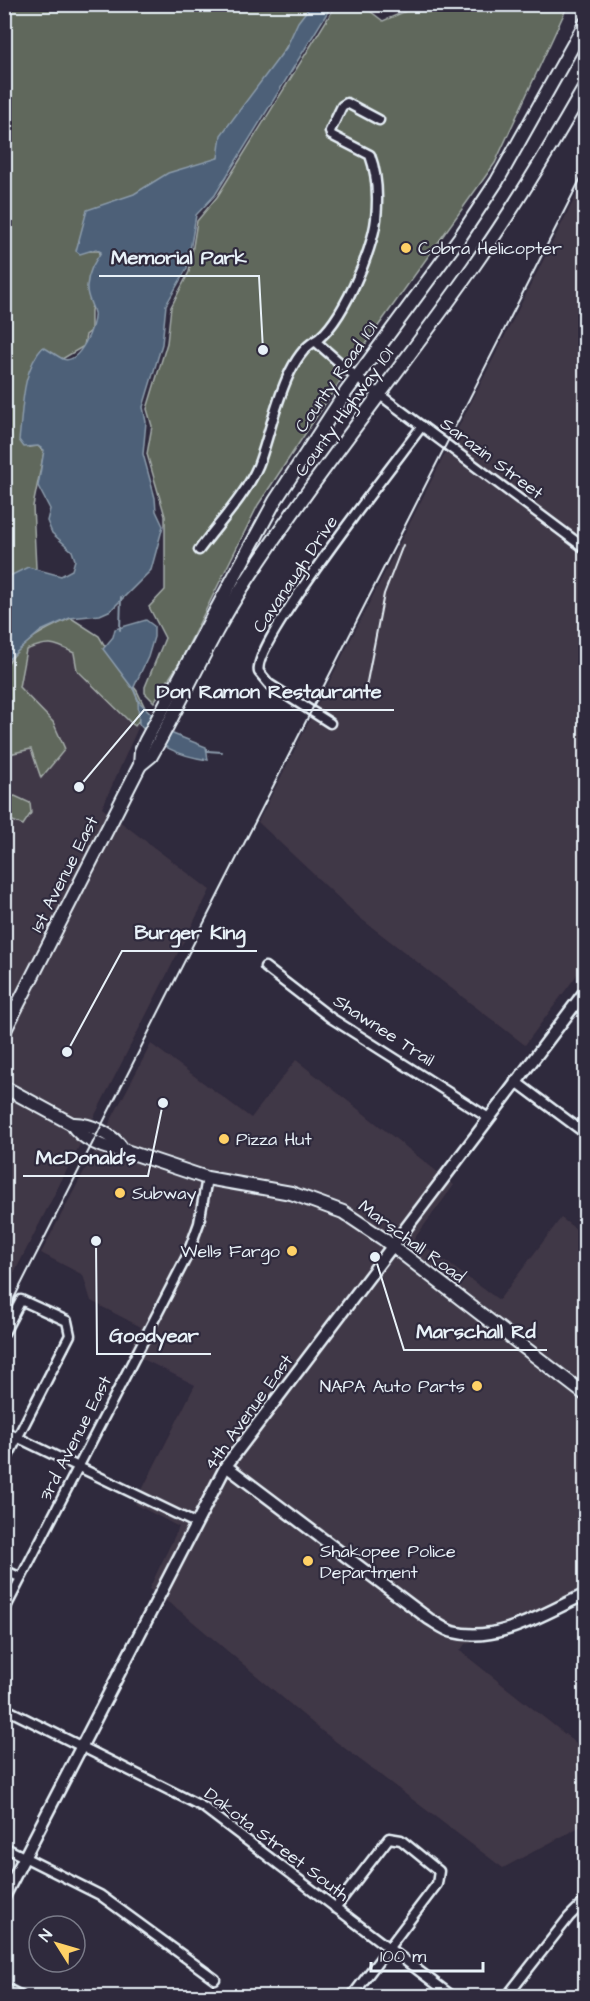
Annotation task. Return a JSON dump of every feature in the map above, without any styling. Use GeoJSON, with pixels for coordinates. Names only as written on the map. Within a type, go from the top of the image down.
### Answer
{"type":"FeatureCollection","features":[{"type":"Feature","properties":{"kind":"main road","name":"County Road 101"},"geometry":{"type":"LineString","coordinates":[[175,697],[275,501],[356,377],[460,237],[490,191],[539,110],[585,22]]}},
{"type":"Feature","properties":{"kind":"main road","name":"County Highway 101"},"geometry":{"type":"LineString","coordinates":[[140,765],[175,697],[245,583],[496,233],[585,85]]}},
{"type":"Feature","properties":{"kind":"main road","name":"1st Avenue East"},"geometry":{"type":"LineString","coordinates":[[4,1032],[140,765]]}},
{"type":"Feature","properties":{"kind":"main road","name":"Marschall Road"},"geometry":{"type":"LineString","coordinates":[[4,1087],[72,1124],[77,1132],[114,1151],[123,1150],[207,1178],[291,1193],[343,1212],[391,1246],[585,1395]]}},
{"type":"Feature","properties":{"kind":"street"},"geometry":{"type":"LineString","coordinates":[[199,550],[253,475],[275,406],[301,354],[330,328],[345,306],[376,219],[376,187],[370,155],[331,135],[330,131],[342,106],[347,103],[379,120]]}},
{"type":"Feature","properties":{"kind":"street","name":"Sarazin Street"},"geometry":{"type":"LineString","coordinates":[[315,341],[356,377],[585,549]]}},
{"type":"Feature","properties":{"kind":"street","name":"Cavanaugh Drive"},"geometry":{"type":"LineString","coordinates":[[330,723],[269,684],[259,672],[259,658],[289,607],[422,426]]}},
{"type":"Feature","properties":{"kind":"street","name":"Shawnee Trail"},"geometry":{"type":"LineString","coordinates":[[265,968],[331,1018],[487,1117]]}},
{"type":"Feature","properties":{"kind":"street","name":"4th Avenue East"},"geometry":{"type":"LineString","coordinates":[[4,1897],[226,1466],[585,990]]}},
{"type":"Feature","properties":{"kind":"street"},"geometry":{"type":"LineString","coordinates":[[515,1081],[585,1134]]}},
{"type":"Feature","properties":{"kind":"street","name":"3rd Avenue East"},"geometry":{"type":"LineString","coordinates":[[4,1611],[187,1256],[199,1223],[207,1178]]}},
{"type":"Feature","properties":{"kind":"street"},"geometry":{"type":"LineString","coordinates":[[4,1333],[21,1300],[67,1321],[70,1335],[4,1464]]}},
{"type":"Feature","properties":{"kind":"street"},"geometry":{"type":"LineString","coordinates":[[4,1431],[195,1524]]}},
{"type":"Feature","properties":{"kind":"street"},"geometry":{"type":"LineString","coordinates":[[226,1466],[429,1619],[450,1632],[489,1634],[512,1627],[585,1594]]}},
{"type":"Feature","properties":{"kind":"street"},"geometry":{"type":"LineString","coordinates":[[4,1570],[21,1578]]}},
{"type":"Feature","properties":{"kind":"street","name":"Dakota Street South"},"geometry":{"type":"LineString","coordinates":[[4,1708],[82,1744],[203,1807],[452,1996]]}},
{"type":"Feature","properties":{"kind":"street"},"geometry":{"type":"LineString","coordinates":[[335,1908],[390,1838],[401,1840],[435,1866],[439,1877],[352,1996]]}},
{"type":"Feature","properties":{"kind":"street"},"geometry":{"type":"LineString","coordinates":[[4,1847],[100,1895],[215,1979]]}},
{"type":"Feature","properties":{"kind":"street"},"geometry":{"type":"LineString","coordinates":[[507,1996],[585,1900]]}},
{"type":"Feature","properties":{"kind":"street"},"geometry":{"type":"LineString","coordinates":[[4,1988],[21,1996]]}},
{"type":"Feature","properties":{"kind":"shaded area"},"geometry":{"type":"Polygon","coordinates":[[[5,5],[312,5],[218,158],[143,189],[84,251],[100,251],[91,311],[91,331],[86,335],[84,346],[62,359],[30,447],[38,446],[44,452],[33,506],[36,568],[5,613],[5,5]]]}},
{"type":"Feature","properties":{"kind":"shaded area"},"geometry":{"type":"Polygon","coordinates":[[[336,5],[362,5],[383,21],[420,5],[568,5],[495,163],[356,357],[258,505],[181,660],[154,702],[145,693],[145,687],[165,638],[149,607],[165,590],[165,516],[147,454],[152,426],[147,409],[167,343],[171,307],[189,272],[197,221],[217,197],[336,5]]]}},
{"type":"Feature","properties":{"kind":"shaded area"},"geometry":{"type":"Polygon","coordinates":[[[585,178],[585,964],[525,1045],[360,918],[258,822],[585,178]]]}},
{"type":"Feature","properties":{"kind":"shaded area"},"geometry":{"type":"Polygon","coordinates":[[[71,618],[99,636],[113,660],[137,691],[146,710],[135,726],[77,670],[74,653],[50,644],[26,650],[19,687],[53,722],[65,749],[41,778],[31,749],[5,755],[5,667],[34,637],[71,618]]]}},
{"type":"Feature","properties":{"kind":"shaded area"},"geometry":{"type":"Polygon","coordinates":[[[64,621],[113,660],[146,710],[102,808],[210,890],[5,1291],[5,674],[8,662],[64,621]]]}},
{"type":"Feature","properties":{"kind":"shaded area"},"geometry":{"type":"Polygon","coordinates":[[[4,793],[7,797],[15,796],[30,803],[31,813],[23,825],[5,818],[4,793]]]}},
{"type":"Feature","properties":{"kind":"shaded area"},"geometry":{"type":"Polygon","coordinates":[[[151,1044],[251,1118],[296,1060],[454,1185],[414,1239],[499,1300],[561,1218],[585,1236],[585,1602],[503,1638],[465,1644],[460,1651],[585,1750],[585,1824],[503,1868],[322,1731],[179,1610],[149,1589],[179,1527],[135,1504],[195,1385],[129,1352],[141,1327],[91,1301],[83,1275],[41,1253],[151,1044]]]}},
{"type":"Feature","properties":{"kind":"water"},"geometry":{"type":"Polygon","coordinates":[[[311,5],[332,5],[215,195],[196,215],[187,268],[166,305],[162,344],[143,407],[146,422],[143,454],[155,498],[156,511],[163,526],[151,570],[111,610],[100,615],[70,618],[41,631],[5,662],[5,575],[10,576],[28,567],[61,576],[72,570],[75,560],[72,551],[52,533],[47,521],[50,509],[38,486],[44,450],[38,446],[24,447],[19,440],[24,391],[36,357],[43,347],[63,359],[75,356],[85,343],[92,326],[94,313],[87,286],[90,272],[101,252],[96,249],[80,254],[76,251],[87,210],[134,194],[168,173],[218,158],[221,135],[286,48],[298,22],[311,5]]]}},
{"type":"Feature","properties":{"kind":"water"},"geometry":{"type":"Polygon","coordinates":[[[146,620],[154,626],[154,637],[148,657],[133,689],[103,649],[113,637],[115,629],[146,620]]]}},
{"type":"Feature","properties":{"kind":"water"},"geometry":{"type":"Polygon","coordinates":[[[138,701],[173,734],[206,747],[208,760],[179,753],[154,739],[139,724],[138,701]]]}},
{"type":"Feature","properties":{"kind":"waterway"},"geometry":{"type":"LineString","coordinates":[[120,630],[121,597]]}},
{"type":"Feature","properties":{"kind":"waterway"},"geometry":{"type":"LineString","coordinates":[[133,688],[139,702]]}},
{"type":"Feature","properties":{"kind":"waterway"},"geometry":{"type":"LineString","coordinates":[[207,751],[222,752]]}},
{"type":"Feature","properties":{"kind":"railway"},"geometry":{"type":"LineString","coordinates":[[4,1318],[586,168]]}},
{"type":"Feature","properties":{"kind":"railway"},"geometry":{"type":"LineString","coordinates":[[366,687],[384,594],[403,545]]}},
{"type":"Feature","properties":{"kind":"place","name":"Cobra Helicopter"},"geometry":{"type":"Point","coordinates":[406,248]}},
{"type":"Feature","properties":{"kind":"place","name":"Memorial Park"},"geometry":{"type":"Point","coordinates":[263,350]}},
{"type":"Feature","properties":{"kind":"place","name":"Don Ramon Restaurante"},"geometry":{"type":"Point","coordinates":[79,787]}},
{"type":"Feature","properties":{"kind":"place","name":"Burger King"},"geometry":{"type":"Point","coordinates":[67,1052]}},
{"type":"Feature","properties":{"kind":"place","name":"McDonald's"},"geometry":{"type":"Point","coordinates":[163,1103]}},
{"type":"Feature","properties":{"kind":"place","name":"Pizza Hut"},"geometry":{"type":"Point","coordinates":[224,1139]}},
{"type":"Feature","properties":{"kind":"place","name":"Subway"},"geometry":{"type":"Point","coordinates":[120,1193]}},
{"type":"Feature","properties":{"kind":"place","name":"Goodyear"},"geometry":{"type":"Point","coordinates":[96,1241]}},
{"type":"Feature","properties":{"kind":"place","name":"Wells Fargo"},"geometry":{"type":"Point","coordinates":[292,1251]}},
{"type":"Feature","properties":{"kind":"place","name":"Marschall Rd"},"geometry":{"type":"Point","coordinates":[375,1257]}},
{"type":"Feature","properties":{"kind":"place","name":"NAPA Auto Parts"},"geometry":{"type":"Point","coordinates":[477,1386]}},
{"type":"Feature","properties":{"kind":"place","name":"Shakopee Police Department"},"geometry":{"type":"Point","coordinates":[308,1561]}}]}
